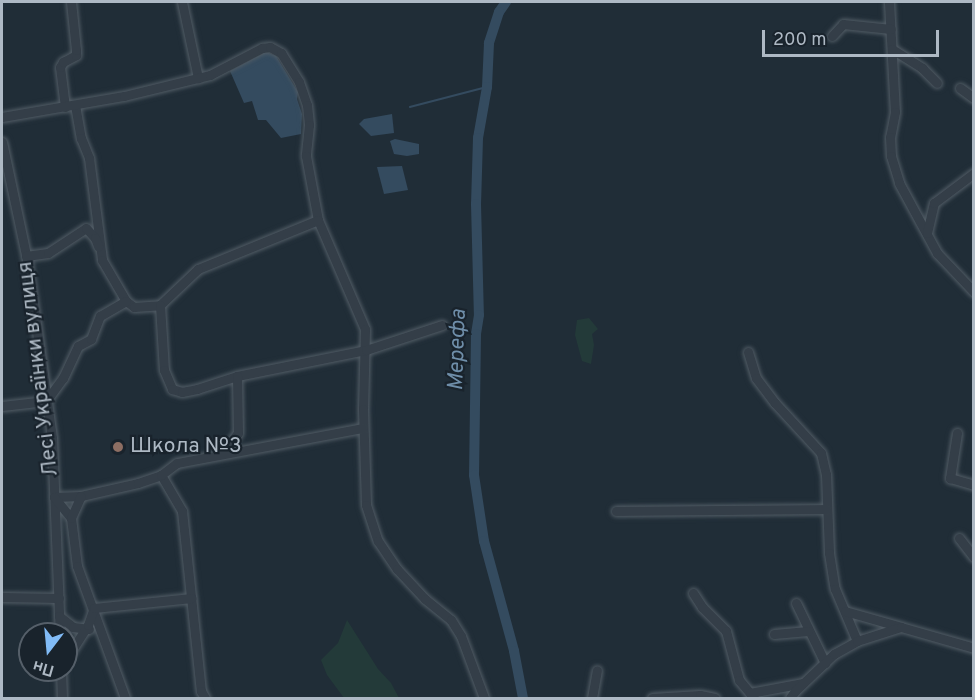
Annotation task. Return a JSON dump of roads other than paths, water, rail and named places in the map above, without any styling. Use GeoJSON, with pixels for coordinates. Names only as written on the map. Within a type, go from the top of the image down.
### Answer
{"type":"FeatureCollection","features":[{"type":"Feature","properties":{"kind":"street"},"geometry":{"type":"LineString","coordinates":[[70,2],[76,55],[63,62],[60,67],[70,106],[89,158],[102,260]]}},
{"type":"Feature","properties":{"kind":"street"},"geometry":{"type":"LineString","coordinates":[[182,2],[198,78]]}},
{"type":"Feature","properties":{"kind":"street"},"geometry":{"type":"LineString","coordinates":[[890,2],[895,112],[890,137],[891,156],[899,183],[937,253],[974,292]]}},
{"type":"Feature","properties":{"kind":"street"},"geometry":{"type":"LineString","coordinates":[[832,36],[843,24],[891,29]]}},
{"type":"Feature","properties":{"kind":"street"},"geometry":{"type":"LineString","coordinates":[[2,117],[70,106],[210,75],[262,48],[270,47],[280,53],[299,82],[307,105],[309,126],[306,156],[318,220],[365,329],[363,428],[366,505],[378,541],[397,569],[425,599],[451,620],[461,636],[484,699]]}},
{"type":"Feature","properties":{"kind":"street"},"geometry":{"type":"LineString","coordinates":[[892,49],[922,68],[937,83]]}},
{"type":"Feature","properties":{"kind":"street"},"geometry":{"type":"LineString","coordinates":[[960,88],[974,98]]}},
{"type":"Feature","properties":{"kind":"street","name":"Лесі Українки вулиця"},"geometry":{"type":"LineString","coordinates":[[2,142],[26,256],[52,438],[59,622]]}},
{"type":"Feature","properties":{"kind":"street"},"geometry":{"type":"LineString","coordinates":[[927,233],[934,203],[974,173]]}},
{"type":"Feature","properties":{"kind":"street"},"geometry":{"type":"LineString","coordinates":[[26,256],[48,253],[86,228],[95,238],[102,260],[126,301],[134,306],[160,305],[198,268],[318,220]]}},
{"type":"Feature","properties":{"kind":"street"},"geometry":{"type":"LineString","coordinates":[[962,279],[974,287]]}},
{"type":"Feature","properties":{"kind":"street"},"geometry":{"type":"LineString","coordinates":[[2,406],[46,401],[63,378],[78,346],[91,339],[100,316],[126,301]]}},
{"type":"Feature","properties":{"kind":"street"},"geometry":{"type":"LineString","coordinates":[[160,305],[164,370],[171,389],[182,392],[237,376],[366,350],[442,325]]}},
{"type":"Feature","properties":{"kind":"street"},"geometry":{"type":"LineString","coordinates":[[748,352],[756,378],[775,403],[821,453],[828,509],[829,553],[835,589],[857,641]]}},
{"type":"Feature","properties":{"kind":"street"},"geometry":{"type":"LineString","coordinates":[[222,454],[238,433],[237,376]]}},
{"type":"Feature","properties":{"kind":"street"},"geometry":{"type":"LineString","coordinates":[[54,497],[81,496],[161,475],[177,463],[363,428]]}},
{"type":"Feature","properties":{"kind":"street"},"geometry":{"type":"LineString","coordinates":[[957,433],[950,478],[974,485]]}},
{"type":"Feature","properties":{"kind":"street"},"geometry":{"type":"LineString","coordinates":[[161,475],[182,511],[201,691],[205,699]]}},
{"type":"Feature","properties":{"kind":"street"},"geometry":{"type":"LineString","coordinates":[[70,518],[81,496]]}},
{"type":"Feature","properties":{"kind":"street"},"geometry":{"type":"LineString","coordinates":[[54,497],[70,518],[77,566],[125,699]]}},
{"type":"Feature","properties":{"kind":"street"},"geometry":{"type":"LineString","coordinates":[[616,511],[828,509]]}},
{"type":"Feature","properties":{"kind":"street"},"geometry":{"type":"LineString","coordinates":[[959,538],[974,557]]}},
{"type":"Feature","properties":{"kind":"street"},"geometry":{"type":"LineString","coordinates":[[693,593],[702,608],[726,631],[739,680],[750,697],[802,683]]}},
{"type":"Feature","properties":{"kind":"street"},"geometry":{"type":"LineString","coordinates":[[2,597],[59,598]]}},
{"type":"Feature","properties":{"kind":"street"},"geometry":{"type":"LineString","coordinates":[[94,608],[191,598]]}},
{"type":"Feature","properties":{"kind":"street"},"geometry":{"type":"LineString","coordinates":[[796,603],[825,663]]}},
{"type":"Feature","properties":{"kind":"street"},"geometry":{"type":"LineString","coordinates":[[78,641],[86,629],[94,608]]}},
{"type":"Feature","properties":{"kind":"street"},"geometry":{"type":"LineString","coordinates":[[845,611],[974,648]]}},
{"type":"Feature","properties":{"kind":"street"},"geometry":{"type":"LineString","coordinates":[[59,616],[73,627],[100,629]]}},
{"type":"Feature","properties":{"kind":"street"},"geometry":{"type":"LineString","coordinates":[[790,699],[802,683],[825,663],[857,641],[900,627]]}},
{"type":"Feature","properties":{"kind":"street"},"geometry":{"type":"LineString","coordinates":[[774,634],[808,631]]}},
{"type":"Feature","properties":{"kind":"street"},"geometry":{"type":"LineString","coordinates":[[592,699],[597,670]]}},
{"type":"Feature","properties":{"kind":"street"},"geometry":{"type":"LineString","coordinates":[[61,682],[62,699]]}},
{"type":"Feature","properties":{"kind":"street"},"geometry":{"type":"LineString","coordinates":[[652,699],[700,695],[715,699]]}},
{"type":"Feature","properties":{"kind":"water"},"geometry":{"type":"Polygon","coordinates":[[[266,52],[276,56],[298,92],[297,99],[302,114],[301,134],[281,138],[266,120],[258,120],[252,101],[244,103],[230,71],[266,52]]]}},
{"type":"Feature","properties":{"kind":"water"},"geometry":{"type":"Polygon","coordinates":[[[392,114],[394,133],[371,136],[359,124],[364,119],[392,114]]]}},
{"type":"Feature","properties":{"kind":"water"},"geometry":{"type":"Polygon","coordinates":[[[395,139],[419,144],[419,154],[407,156],[394,154],[390,141],[395,139]]]}},
{"type":"Feature","properties":{"kind":"water"},"geometry":{"type":"Polygon","coordinates":[[[402,166],[408,190],[384,194],[377,167],[402,166]]]}},
{"type":"Feature","properties":{"kind":"waterway","name":"Мерефа"},"geometry":{"type":"LineString","coordinates":[[506,2],[499,12],[489,43],[487,87],[478,138],[476,204],[479,315],[476,334],[474,475],[484,541],[514,651],[523,698]]}},
{"type":"Feature","properties":{"kind":"waterway"},"geometry":{"type":"LineString","coordinates":[[410,107],[487,87]]}},
{"type":"Feature","properties":{"kind":"place","name":"Школа №3"},"geometry":{"type":"Point","coordinates":[118,447]}}]}
